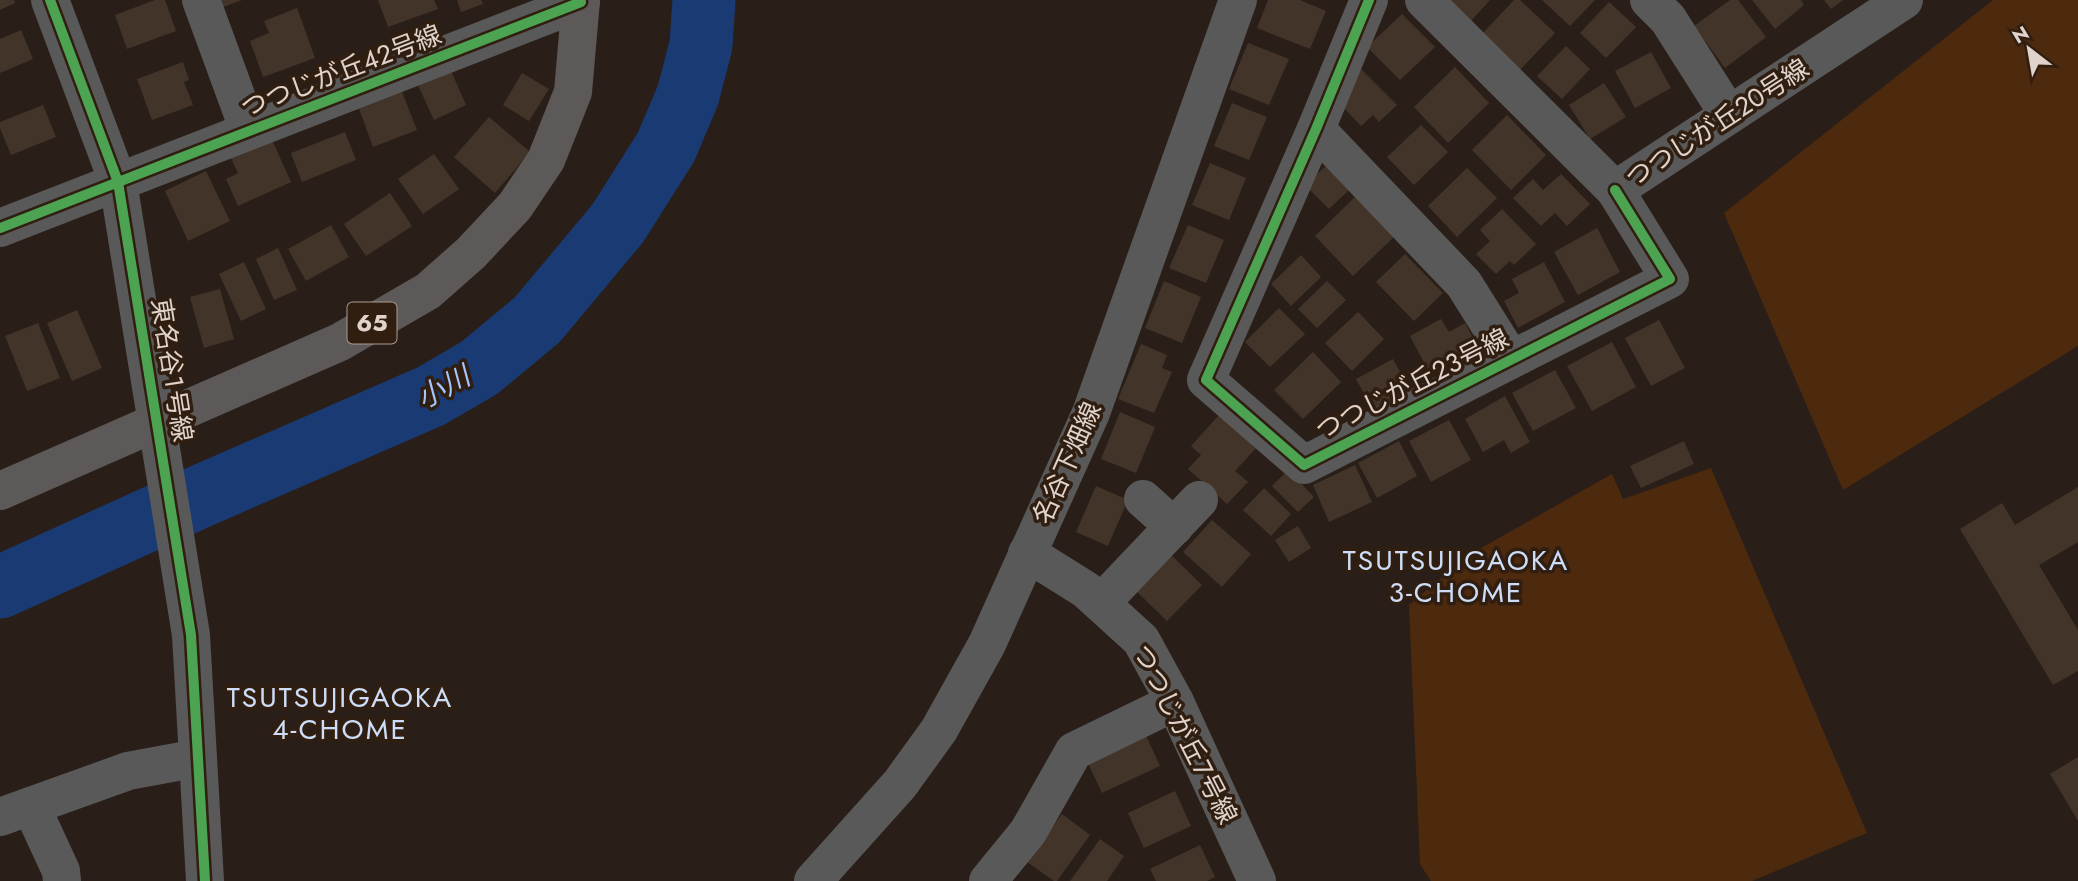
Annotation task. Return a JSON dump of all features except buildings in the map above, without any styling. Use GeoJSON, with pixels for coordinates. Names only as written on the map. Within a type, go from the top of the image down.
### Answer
{"type":"FeatureCollection","features":[{"type":"Feature","properties":{"kind":"main road","name":"65"},"geometry":{"type":"LineString","coordinates":[[0,491],[340,342],[428,291],[471,253],[515,206],[546,160],[573,92],[581,1]]}},
{"type":"Feature","properties":{"kind":"street","name":"東名谷１号線"},"geometry":{"type":"LineString","coordinates":[[50,0],[118,182],[191,635],[205,881]]}},
{"type":"Feature","properties":{"kind":"street"},"geometry":{"type":"LineString","coordinates":[[201,0],[249,131]]}},
{"type":"Feature","properties":{"kind":"street","name":"名谷下畑線"},"geometry":{"type":"LineString","coordinates":[[813,881],[900,784],[939,730],[988,644],[1091,413],[1238,0]]}},
{"type":"Feature","properties":{"kind":"street","name":"つつじが丘２３号線"},"geometry":{"type":"LineString","coordinates":[[1369,0],[1316,130],[1206,380],[1304,465],[1670,279],[1615,190]]}},
{"type":"Feature","properties":{"kind":"street","name":"つつじが丘２０号線"},"geometry":{"type":"LineString","coordinates":[[1424,0],[1615,190],[1904,0]]}},
{"type":"Feature","properties":{"kind":"street","name":"つつじが丘４２号線"},"geometry":{"type":"LineString","coordinates":[[3,220],[118,182],[581,1]]}},
{"type":"Feature","properties":{"kind":"street"},"geometry":{"type":"LineString","coordinates":[[1668,6],[1729,115]]}},
{"type":"Feature","properties":{"kind":"street"},"geometry":{"type":"LineString","coordinates":[[1316,130],[1464,285],[1511,359]]}},
{"type":"Feature","properties":{"kind":"street"},"geometry":{"type":"LineString","coordinates":[[1101,603],[1187,514],[1143,499]]}},
{"type":"Feature","properties":{"kind":"street","name":"つつじが丘７号線"},"geometry":{"type":"LineString","coordinates":[[1027,553],[1086,590],[1141,640],[1175,702],[1257,881]]}},
{"type":"Feature","properties":{"kind":"street"},"geometry":{"type":"LineString","coordinates":[[988,881],[1028,832],[1074,751],[1175,702]]}},
{"type":"Feature","properties":{"kind":"street"},"geometry":{"type":"LineString","coordinates":[[62,881],[61,871],[15,811],[128,771],[198,758]]}},
{"type":"Feature","properties":{"kind":"shaded area"},"geometry":{"type":"Polygon","coordinates":[[[1993,0],[2078,0],[2078,346],[1843,490],[1724,213],[1993,0]]]}},
{"type":"Feature","properties":{"kind":"shaded area"},"geometry":{"type":"Polygon","coordinates":[[[1711,468],[1867,833],[1752,881],[1431,881],[1420,864],[1409,605],[1467,556],[1612,474],[1623,499],[1711,468]]]}},
{"type":"Feature","properties":{"kind":"waterway","name":"小川"},"geometry":{"type":"LineString","coordinates":[[0,587],[431,396],[479,368],[537,320],[618,223],[666,147],[688,95],[701,45],[704,0]]}},
{"type":"Feature","properties":{"kind":"cycle path"},"geometry":{"type":"LineString","coordinates":[[50,0],[118,182],[191,635],[205,881]]}},
{"type":"Feature","properties":{"kind":"cycle path"},"geometry":{"type":"LineString","coordinates":[[1369,0],[1316,129],[1206,380],[1304,465],[1670,279],[1615,190]]}},
{"type":"Feature","properties":{"kind":"cycle path"},"geometry":{"type":"LineString","coordinates":[[0,228],[581,2]]}},
{"type":"Feature","properties":{"kind":"district","name":"TSUTSUJIGAOKA 3-CHOME"},"geometry":{"type":"Point","coordinates":[1456,576]}},
{"type":"Feature","properties":{"kind":"district","name":"TSUTSUJIGAOKA 4-CHOME"},"geometry":{"type":"Point","coordinates":[340,713]}}]}
